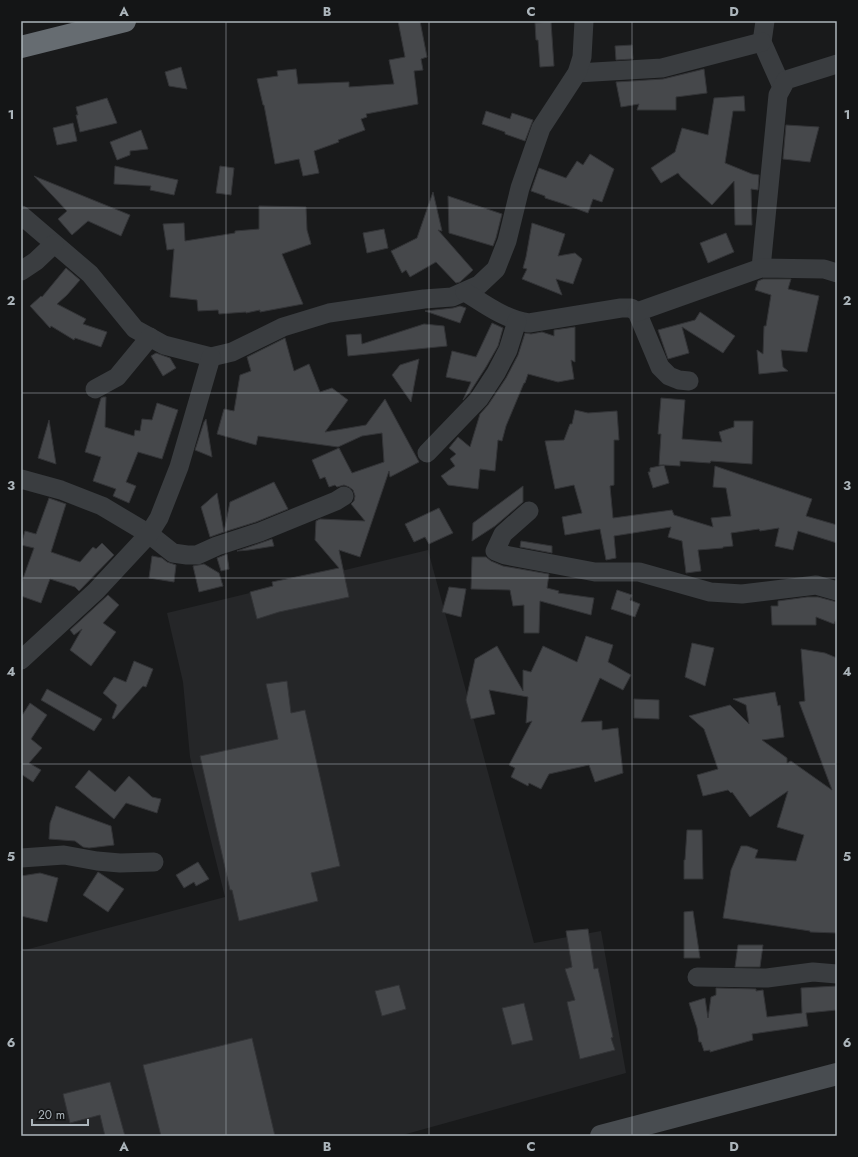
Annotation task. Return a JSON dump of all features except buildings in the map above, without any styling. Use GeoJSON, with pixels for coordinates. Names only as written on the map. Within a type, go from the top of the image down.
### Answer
{"type":"FeatureCollection","features":[{"type":"Feature","properties":{"kind":"highway"},"geometry":{"type":"LineString","coordinates":[[21,47],[125,21]]}},
{"type":"Feature","properties":{"kind":"main road"},"geometry":{"type":"LineString","coordinates":[[601,1136],[837,1074]]}},
{"type":"Feature","properties":{"kind":"street"},"geometry":{"type":"LineString","coordinates":[[21,215],[90,274],[135,329],[164,345],[211,357],[232,352],[283,327],[329,313],[424,299],[452,297],[479,285],[496,269],[507,241],[520,188],[542,128],[577,73],[582,57],[584,21]]}},
{"type":"Feature","properties":{"kind":"street"},"geometry":{"type":"LineString","coordinates":[[765,21],[762,42],[782,87]]}},
{"type":"Feature","properties":{"kind":"street"},"geometry":{"type":"LineString","coordinates":[[577,73],[662,68],[762,42]]}},
{"type":"Feature","properties":{"kind":"street"},"geometry":{"type":"LineString","coordinates":[[761,268],[778,95],[786,80],[837,64]]}},
{"type":"Feature","properties":{"kind":"street"},"geometry":{"type":"LineString","coordinates":[[21,271],[36,261],[54,244]]}},
{"type":"Feature","properties":{"kind":"street"},"geometry":{"type":"LineString","coordinates":[[637,312],[761,268],[824,270],[837,273]]}},
{"type":"Feature","properties":{"kind":"street"},"geometry":{"type":"LineString","coordinates":[[465,292],[504,316],[517,321],[529,323],[621,308],[631,308],[637,312],[660,367],[669,376],[679,380],[689,381]]}},
{"type":"Feature","properties":{"kind":"street"},"geometry":{"type":"LineString","coordinates":[[426,453],[480,399],[508,350],[517,321]]}},
{"type":"Feature","properties":{"kind":"street"},"geometry":{"type":"LineString","coordinates":[[95,389],[117,377],[150,337]]}},
{"type":"Feature","properties":{"kind":"street"},"geometry":{"type":"LineString","coordinates":[[21,660],[96,591],[149,534],[159,518],[179,467],[211,357]]}},
{"type":"Feature","properties":{"kind":"street"},"geometry":{"type":"LineString","coordinates":[[21,479],[61,490],[102,506],[149,534],[173,553],[187,555],[198,555],[217,546],[260,532],[336,501],[344,496]]}},
{"type":"Feature","properties":{"kind":"street"},"geometry":{"type":"LineString","coordinates":[[529,510],[503,534],[495,551],[506,555],[595,572],[639,572],[710,592],[742,594],[816,585],[837,591]]}},
{"type":"Feature","properties":{"kind":"street"},"geometry":{"type":"LineString","coordinates":[[21,858],[64,855],[97,861],[120,863],[154,862]]}},
{"type":"Feature","properties":{"kind":"street"},"geometry":{"type":"LineString","coordinates":[[697,977],[767,978],[813,972],[837,974]]}},
{"type":"Feature","properties":{"kind":"shaded area"},"geometry":{"type":"Polygon","coordinates":[[[428,550],[534,943],[601,931],[626,1073],[399,1136],[21,1136],[21,951],[225,897],[190,757],[183,682],[167,613],[428,550]]]}}]}
